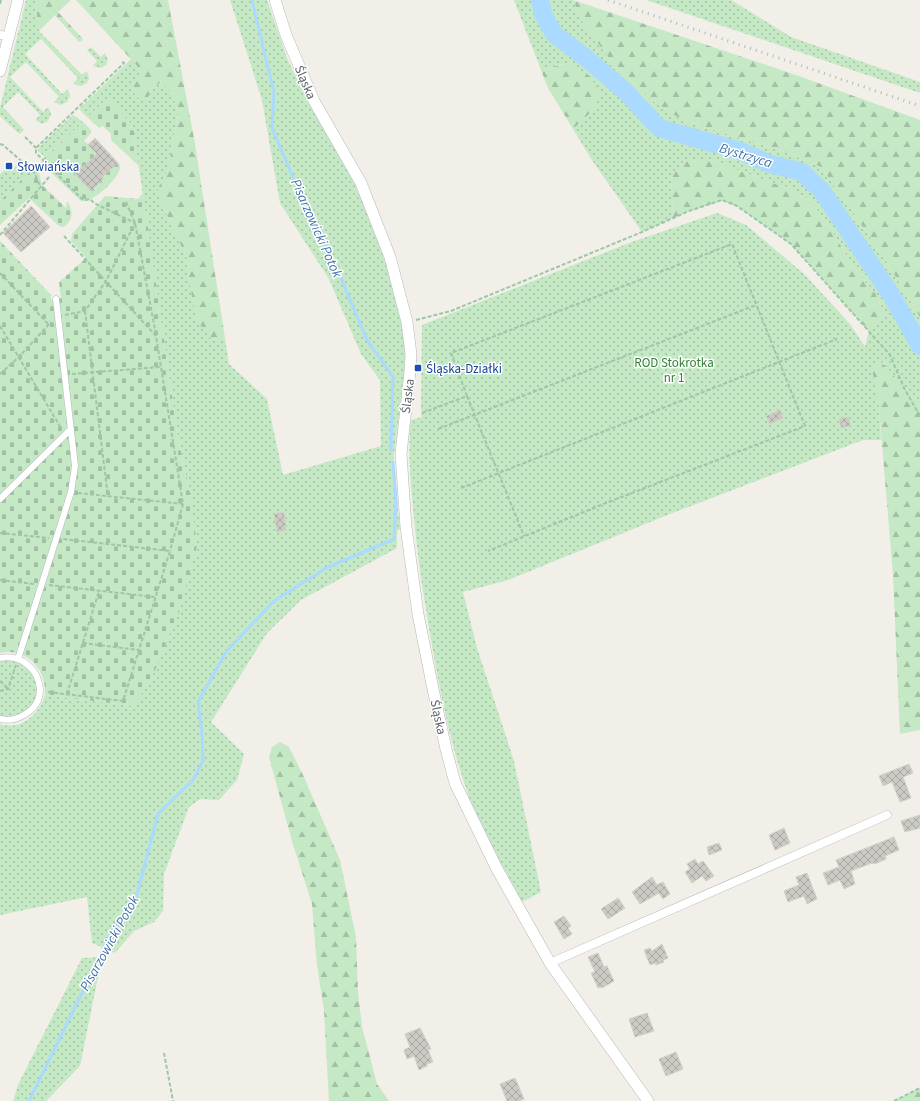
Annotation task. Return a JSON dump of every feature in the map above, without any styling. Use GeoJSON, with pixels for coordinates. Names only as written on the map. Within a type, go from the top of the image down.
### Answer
{"type":"FeatureCollection","features":[{"type":"Feature","properties":{"kind":"street"},"geometry":{"type":"LineString","coordinates":[[0,71],[4,36],[18,0]]}},
{"type":"Feature","properties":{"kind":"street","name":"Śląska"},"geometry":{"type":"LineString","coordinates":[[275,0],[286,35],[314,101],[361,183],[390,257],[407,322],[411,355],[401,454],[406,527],[418,614],[432,688],[455,783],[497,869],[550,964],[648,1101]]}},
{"type":"Feature","properties":{"kind":"street"},"geometry":{"type":"LineString","coordinates":[[18,658],[71,492],[75,466],[56,299]]}},
{"type":"Feature","properties":{"kind":"street"},"geometry":{"type":"LineString","coordinates":[[0,499],[71,429]]}},
{"type":"Feature","properties":{"kind":"street"},"geometry":{"type":"LineString","coordinates":[[0,658],[18,658],[31,667],[38,680],[40,691],[37,701],[30,711],[19,718],[6,720],[0,719]]}},
{"type":"Feature","properties":{"kind":"street"},"geometry":{"type":"LineString","coordinates":[[550,964],[887,815]]}},
{"type":"Feature","properties":{"kind":"path"},"geometry":{"type":"LineString","coordinates":[[0,4],[2,0]]}},
{"type":"Feature","properties":{"kind":"path"},"geometry":{"type":"LineString","coordinates":[[36,148],[124,63],[122,60]]}},
{"type":"Feature","properties":{"kind":"path"},"geometry":{"type":"LineString","coordinates":[[25,137],[36,148],[36,153],[82,199],[90,199],[94,203],[135,223]]}},
{"type":"Feature","properties":{"kind":"path"},"geometry":{"type":"LineString","coordinates":[[0,144],[34,172],[40,186]]}},
{"type":"Feature","properties":{"kind":"path"},"geometry":{"type":"LineString","coordinates":[[0,235],[49,177]]}},
{"type":"Feature","properties":{"kind":"path"},"geometry":{"type":"LineString","coordinates":[[407,322],[451,311],[689,211],[722,200],[737,206],[791,244],[890,355],[904,388],[920,416]]}},
{"type":"Feature","properties":{"kind":"path"},"geometry":{"type":"LineString","coordinates":[[40,691],[123,700],[170,551],[183,504],[156,336],[135,223],[126,202]]}},
{"type":"Feature","properties":{"kind":"path"},"geometry":{"type":"LineString","coordinates":[[108,497],[85,311],[106,281],[135,223]]}},
{"type":"Feature","properties":{"kind":"path"},"geometry":{"type":"LineString","coordinates":[[64,236],[156,336]]}},
{"type":"Feature","properties":{"kind":"path"},"geometry":{"type":"LineString","coordinates":[[488,551],[805,426],[732,244],[451,354],[474,415],[524,536]]}},
{"type":"Feature","properties":{"kind":"path"},"geometry":{"type":"LineString","coordinates":[[0,273],[49,325]]}},
{"type":"Feature","properties":{"kind":"path"},"geometry":{"type":"LineString","coordinates":[[438,429],[756,305]]}},
{"type":"Feature","properties":{"kind":"path"},"geometry":{"type":"LineString","coordinates":[[0,374],[19,357],[58,316],[85,311]]}},
{"type":"Feature","properties":{"kind":"path"},"geometry":{"type":"LineString","coordinates":[[0,326],[66,435]]}},
{"type":"Feature","properties":{"kind":"path"},"geometry":{"type":"LineString","coordinates":[[461,488],[837,339]]}},
{"type":"Feature","properties":{"kind":"path"},"geometry":{"type":"LineString","coordinates":[[65,375],[160,367]]}},
{"type":"Feature","properties":{"kind":"path"},"geometry":{"type":"LineString","coordinates":[[422,413],[467,396]]}},
{"type":"Feature","properties":{"kind":"path"},"geometry":{"type":"LineString","coordinates":[[71,492],[183,504]]}},
{"type":"Feature","properties":{"kind":"path"},"geometry":{"type":"LineString","coordinates":[[0,533],[170,551]]}},
{"type":"Feature","properties":{"kind":"path"},"geometry":{"type":"LineString","coordinates":[[0,580],[155,597]]}},
{"type":"Feature","properties":{"kind":"path"},"geometry":{"type":"LineString","coordinates":[[67,694],[99,591]]}},
{"type":"Feature","properties":{"kind":"path"},"geometry":{"type":"LineString","coordinates":[[83,642],[138,650]]}},
{"type":"Feature","properties":{"kind":"path"},"geometry":{"type":"LineString","coordinates":[[8,689],[18,658]]}},
{"type":"Feature","properties":{"kind":"path"},"geometry":{"type":"LineString","coordinates":[[0,681],[8,689]]}},
{"type":"Feature","properties":{"kind":"path"},"geometry":{"type":"LineString","coordinates":[[0,691],[8,689]]}},
{"type":"Feature","properties":{"kind":"path"},"geometry":{"type":"LineString","coordinates":[[164,1053],[173,1101]]}},
{"type":"Feature","properties":{"kind":"path"},"geometry":{"type":"LineString","coordinates":[[894,1101],[920,1088]]}},
{"type":"Feature","properties":{"kind":"green space"},"geometry":{"type":"Polygon","coordinates":[[[26,0],[35,0],[39,31],[82,75],[87,71],[89,78],[87,83],[81,86],[73,84],[78,78],[41,39],[25,54],[62,94],[68,89],[70,96],[67,102],[61,105],[54,102],[59,97],[26,62],[10,77],[43,112],[48,107],[51,114],[48,121],[42,124],[35,120],[40,115],[18,92],[3,107],[24,130],[20,134],[0,116],[0,108],[26,0]]]}},
{"type":"Feature","properties":{"kind":"green space"},"geometry":{"type":"Polygon","coordinates":[[[35,0],[71,0],[58,12],[83,39],[82,41],[79,42],[55,15],[39,31],[35,0]]]}},
{"type":"Feature","properties":{"kind":"green space"},"geometry":{"type":"Polygon","coordinates":[[[76,0],[168,0],[194,138],[225,338],[212,340],[197,321],[189,281],[187,258],[162,205],[158,188],[168,170],[178,114],[172,92],[161,82],[153,89],[147,99],[139,99],[131,90],[141,70],[76,0]]]}},
{"type":"Feature","properties":{"kind":"green space"},"geometry":{"type":"Polygon","coordinates":[[[230,0],[267,0],[288,61],[320,123],[351,177],[370,218],[388,270],[402,327],[406,360],[393,462],[400,529],[397,531],[397,548],[301,600],[267,633],[211,722],[244,754],[237,780],[219,800],[200,799],[189,807],[164,874],[163,911],[154,922],[134,931],[115,953],[92,943],[87,897],[0,915],[0,724],[8,726],[22,723],[39,709],[45,695],[134,706],[191,498],[178,438],[133,126],[108,98],[87,117],[79,109],[131,59],[141,70],[132,89],[147,99],[153,89],[162,82],[172,92],[178,114],[168,170],[158,188],[162,205],[187,258],[189,281],[212,340],[225,338],[229,364],[267,399],[283,475],[381,446],[380,380],[361,354],[329,279],[280,203],[262,100],[230,0]]]}},
{"type":"Feature","properties":{"kind":"green space","name":"ROD Stokrotka nr 1"},"geometry":{"type":"Polygon","coordinates":[[[514,0],[573,0],[583,23],[612,62],[653,101],[682,120],[788,153],[821,167],[886,261],[920,317],[920,402],[890,372],[883,362],[879,409],[881,440],[863,440],[670,514],[508,580],[463,592],[477,648],[514,761],[541,892],[522,902],[486,836],[468,794],[448,726],[434,656],[418,558],[410,464],[411,420],[422,417],[422,325],[629,243],[717,213],[746,225],[804,274],[850,324],[865,347],[869,331],[885,314],[875,293],[853,267],[831,229],[810,200],[789,189],[708,159],[688,159],[671,176],[673,218],[642,232],[592,160],[573,129],[592,110],[568,63],[541,70],[514,0]]]}},
{"type":"Feature","properties":{"kind":"green space"},"geometry":{"type":"Polygon","coordinates":[[[573,0],[796,75],[920,120],[920,317],[886,261],[821,167],[788,153],[682,120],[653,101],[612,62],[583,23],[573,0]]]}},
{"type":"Feature","properties":{"kind":"green space"},"geometry":{"type":"Polygon","coordinates":[[[646,0],[731,0],[791,37],[920,82],[920,93],[646,0]]]}},
{"type":"Feature","properties":{"kind":"green space"},"geometry":{"type":"Polygon","coordinates":[[[91,47],[101,57],[105,53],[108,59],[106,65],[101,68],[93,66],[97,61],[87,50],[91,47]]]}},
{"type":"Feature","properties":{"kind":"green space"},"geometry":{"type":"Polygon","coordinates":[[[568,63],[590,76],[601,94],[593,110],[573,129],[548,88],[541,70],[568,63]]]}},
{"type":"Feature","properties":{"kind":"green space"},"geometry":{"type":"Polygon","coordinates":[[[108,98],[133,126],[139,166],[111,140],[111,134],[103,126],[99,128],[87,117],[108,98]]]}},
{"type":"Feature","properties":{"kind":"green space"},"geometry":{"type":"Polygon","coordinates":[[[73,115],[83,122],[45,157],[38,151],[39,147],[73,115]]]}},
{"type":"Feature","properties":{"kind":"green space"},"geometry":{"type":"Polygon","coordinates":[[[83,122],[91,130],[91,133],[84,141],[88,144],[95,138],[120,165],[115,178],[110,184],[98,195],[86,201],[81,201],[40,162],[83,122]]]}},
{"type":"Feature","properties":{"kind":"green space"},"geometry":{"type":"Polygon","coordinates":[[[688,159],[708,159],[789,189],[810,200],[831,229],[853,267],[875,293],[885,314],[869,331],[791,244],[737,206],[722,201],[689,211],[673,218],[671,176],[688,159]]]}},
{"type":"Feature","properties":{"kind":"green space"},"geometry":{"type":"Polygon","coordinates":[[[18,163],[29,173],[0,201],[0,174],[11,167],[13,169],[18,163]]]}},
{"type":"Feature","properties":{"kind":"green space"},"geometry":{"type":"Polygon","coordinates":[[[34,168],[39,173],[42,185],[66,208],[67,201],[72,211],[71,218],[64,227],[59,226],[29,198],[0,225],[0,201],[34,168]]]}},
{"type":"Feature","properties":{"kind":"green space"},"geometry":{"type":"Polygon","coordinates":[[[143,193],[178,438],[191,498],[197,546],[179,612],[151,680],[134,706],[45,695],[45,685],[42,675],[34,663],[22,655],[7,652],[0,653],[0,241],[51,295],[51,300],[61,298],[59,282],[86,258],[71,241],[72,234],[105,196],[138,199],[143,193]]]}},
{"type":"Feature","properties":{"kind":"green space"},"geometry":{"type":"Polygon","coordinates":[[[882,362],[920,402],[920,730],[900,734],[893,575],[879,409],[872,369],[882,362]]]}},
{"type":"Feature","properties":{"kind":"green space"},"geometry":{"type":"Polygon","coordinates":[[[11,660],[25,667],[33,676],[37,686],[36,697],[31,706],[23,713],[13,717],[0,716],[0,661],[11,660]]]}},
{"type":"Feature","properties":{"kind":"green space"},"geometry":{"type":"Polygon","coordinates":[[[280,742],[289,747],[303,775],[340,860],[356,937],[358,992],[362,1027],[377,1084],[389,1101],[329,1101],[324,1010],[317,965],[312,904],[292,841],[269,757],[272,747],[280,742]]]}},
{"type":"Feature","properties":{"kind":"green space"},"geometry":{"type":"Polygon","coordinates":[[[102,957],[80,1066],[46,1101],[13,1101],[18,1085],[82,958],[102,957]]]}},
{"type":"Feature","properties":{"kind":"green space"},"geometry":{"type":"Polygon","coordinates":[[[920,1088],[920,1101],[894,1101],[920,1088]]]}},
{"type":"Feature","properties":{"kind":"building"},"geometry":{"type":"Polygon","coordinates":[[[95,138],[118,163],[102,177],[103,179],[91,191],[75,174],[97,154],[88,145],[95,138]]]}},
{"type":"Feature","properties":{"kind":"building"},"geometry":{"type":"Polygon","coordinates":[[[31,206],[50,227],[21,252],[3,233],[31,206]]]}},
{"type":"Feature","properties":{"kind":"building"},"geometry":{"type":"Polygon","coordinates":[[[780,410],[783,418],[770,424],[766,416],[780,410]]]}},
{"type":"Feature","properties":{"kind":"building"},"geometry":{"type":"Polygon","coordinates":[[[849,417],[850,426],[841,428],[839,419],[849,417]]]}},
{"type":"Feature","properties":{"kind":"building"},"geometry":{"type":"Polygon","coordinates":[[[284,512],[286,530],[277,532],[274,514],[284,512]]]}},
{"type":"Feature","properties":{"kind":"building"},"geometry":{"type":"Polygon","coordinates":[[[909,764],[913,773],[903,777],[911,798],[900,802],[892,782],[883,786],[879,776],[909,764]]]}},
{"type":"Feature","properties":{"kind":"building"},"geometry":{"type":"Polygon","coordinates":[[[920,815],[920,828],[905,832],[901,821],[920,815]]]}},
{"type":"Feature","properties":{"kind":"building"},"geometry":{"type":"Polygon","coordinates":[[[784,828],[790,843],[775,850],[769,835],[784,828]]]}},
{"type":"Feature","properties":{"kind":"building"},"geometry":{"type":"Polygon","coordinates":[[[894,837],[899,850],[885,856],[886,859],[875,864],[872,863],[851,871],[855,884],[844,889],[840,880],[828,885],[823,873],[839,867],[836,860],[894,837]]]}},
{"type":"Feature","properties":{"kind":"building"},"geometry":{"type":"Polygon","coordinates":[[[719,843],[722,850],[709,855],[707,847],[719,843]]]}},
{"type":"Feature","properties":{"kind":"building"},"geometry":{"type":"Polygon","coordinates":[[[695,859],[698,864],[703,861],[714,876],[706,881],[702,876],[692,883],[685,872],[690,869],[687,864],[695,859]]]}},
{"type":"Feature","properties":{"kind":"building"},"geometry":{"type":"Polygon","coordinates":[[[807,873],[817,899],[807,904],[804,896],[788,902],[784,891],[799,885],[796,877],[807,873]]]}},
{"type":"Feature","properties":{"kind":"building"},"geometry":{"type":"Polygon","coordinates":[[[652,877],[657,885],[663,882],[670,894],[663,899],[659,893],[640,904],[632,892],[652,877]]]}},
{"type":"Feature","properties":{"kind":"building"},"geometry":{"type":"Polygon","coordinates":[[[618,898],[625,908],[608,919],[601,909],[618,898]]]}},
{"type":"Feature","properties":{"kind":"building"},"geometry":{"type":"Polygon","coordinates":[[[564,916],[571,926],[568,928],[572,934],[564,939],[554,922],[564,916]]]}},
{"type":"Feature","properties":{"kind":"building"},"geometry":{"type":"Polygon","coordinates":[[[662,944],[668,958],[663,960],[664,962],[656,965],[655,963],[650,965],[644,950],[650,948],[652,951],[662,944]]]}},
{"type":"Feature","properties":{"kind":"building"},"geometry":{"type":"Polygon","coordinates":[[[598,953],[604,967],[607,966],[614,981],[602,988],[598,988],[591,973],[595,972],[588,957],[598,953]]]}},
{"type":"Feature","properties":{"kind":"building"},"geometry":{"type":"Polygon","coordinates":[[[647,1013],[654,1031],[635,1037],[629,1019],[647,1013]]]}},
{"type":"Feature","properties":{"kind":"building"},"geometry":{"type":"Polygon","coordinates":[[[420,1028],[431,1049],[428,1050],[433,1062],[427,1064],[427,1066],[419,1070],[414,1056],[407,1059],[404,1050],[410,1047],[405,1034],[420,1028]]]}},
{"type":"Feature","properties":{"kind":"building"},"geometry":{"type":"Polygon","coordinates":[[[676,1052],[683,1069],[666,1076],[659,1059],[676,1052]]]}},
{"type":"Feature","properties":{"kind":"building"},"geometry":{"type":"Polygon","coordinates":[[[515,1078],[524,1099],[519,1101],[507,1101],[500,1084],[515,1078]]]}},
{"type":"Feature","properties":{"kind":"waterway","name":"Pisarzowicki Potok"},"geometry":{"type":"LineString","coordinates":[[252,0],[274,93],[272,128],[295,182],[340,276],[367,340],[393,377],[391,450]]}},
{"type":"Feature","properties":{"kind":"waterway","name":"Pisarzowicki Potok"},"geometry":{"type":"LineString","coordinates":[[536,0],[540,2]]}},
{"type":"Feature","properties":{"kind":"waterway","name":"Bystrzyca"},"geometry":{"type":"LineString","coordinates":[[540,0],[543,14],[554,34],[586,58],[626,92],[659,128],[740,151],[770,164],[802,172],[822,191],[892,296],[920,346]]}},
{"type":"Feature","properties":{"kind":"waterway","name":"Pisarzowicki Potok"},"geometry":{"type":"LineString","coordinates":[[29,1101],[110,936],[137,894],[158,814],[193,780],[203,761],[198,702],[226,652],[274,601],[326,568],[394,539],[396,500],[393,462]]}},
{"type":"Feature","properties":{"kind":"railway"},"geometry":{"type":"LineString","coordinates":[[608,0],[920,106]]}},
{"type":"Feature","properties":{"kind":"place","name":"Słowiańska"},"geometry":{"type":"Point","coordinates":[9,166]}},
{"type":"Feature","properties":{"kind":"place","name":"Śląska-Działki"},"geometry":{"type":"Point","coordinates":[418,368]}}]}
